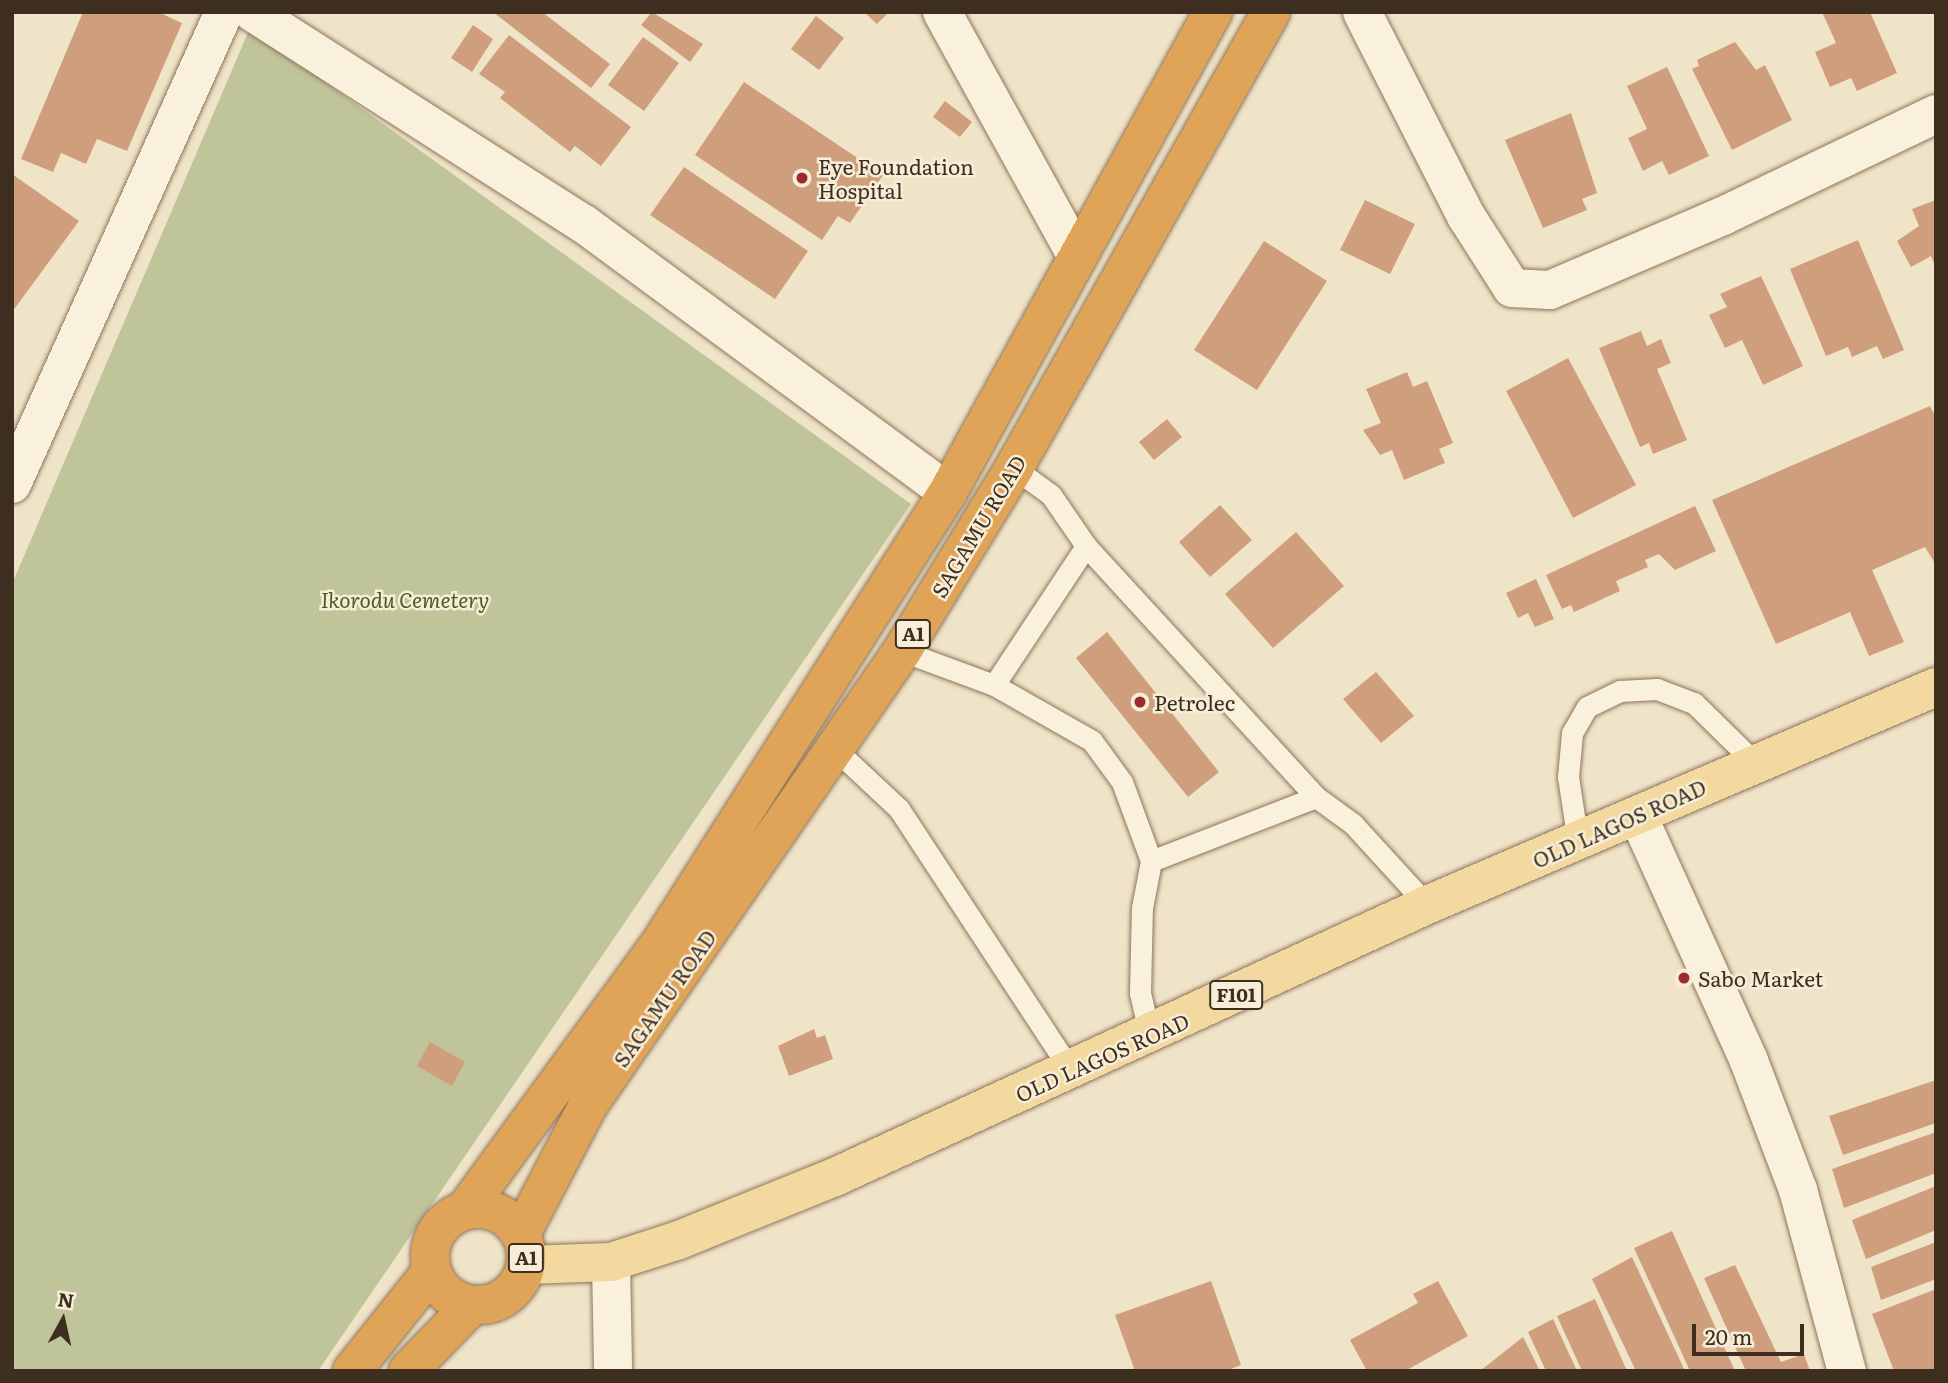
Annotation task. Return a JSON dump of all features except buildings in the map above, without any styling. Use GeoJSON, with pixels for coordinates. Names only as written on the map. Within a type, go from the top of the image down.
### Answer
{"type":"FeatureCollection","features":[{"type":"Feature","properties":{"kind":"highway","name":"SAGAMU ROAD"},"geometry":{"type":"LineString","coordinates":[[464,1210],[663,939],[948,492],[1213,12]]}},
{"type":"Feature","properties":{"kind":"highway","name":"SAGAMU ROAD"},"geometry":{"type":"LineString","coordinates":[[523,1249],[587,1107],[902,652],[1014,468],[1271,12]]}},
{"type":"Feature","properties":{"kind":"highway","name":"A1"},"geometry":{"type":"LineString","coordinates":[[431,1272],[431,1241],[439,1227],[464,1210],[496,1212],[523,1249],[510,1294],[496,1303],[472,1305]]}},
{"type":"Feature","properties":{"kind":"highway"},"geometry":{"type":"LineString","coordinates":[[352,1371],[431,1272],[449,1297],[472,1305],[408,1371]]}},
{"type":"Feature","properties":{"kind":"main road","name":"OLD LAGOS ROAD"},"geometry":{"type":"LineString","coordinates":[[523,1249],[611,1262],[835,1177],[1150,1036],[1427,905],[1936,687]]}},
{"type":"Feature","properties":{"kind":"street"},"geometry":{"type":"LineString","coordinates":[[12,484],[22,430],[224,12]]}},
{"type":"Feature","properties":{"kind":"street"},"geometry":{"type":"LineString","coordinates":[[252,12],[584,224],[948,492]]}},
{"type":"Feature","properties":{"kind":"street"},"geometry":{"type":"LineString","coordinates":[[942,12],[1076,257]]}},
{"type":"Feature","properties":{"kind":"street"},"geometry":{"type":"LineString","coordinates":[[1362,12],[1466,216],[1512,288],[1550,290],[1723,216],[1936,114]]}},
{"type":"Feature","properties":{"kind":"street"},"geometry":{"type":"LineString","coordinates":[[1638,816],[1759,1087],[1798,1191],[1847,1371]]}},
{"type":"Feature","properties":{"kind":"street"},"geometry":{"type":"LineString","coordinates":[[611,1262],[612,1371]]}},
{"type":"Feature","properties":{"kind":"lane"},"geometry":{"type":"LineString","coordinates":[[1014,468],[1051,495],[1086,546],[1316,797],[1353,824],[1427,905]]}},
{"type":"Feature","properties":{"kind":"lane"},"geometry":{"type":"LineString","coordinates":[[994,685],[1086,546]]}},
{"type":"Feature","properties":{"kind":"lane"},"geometry":{"type":"LineString","coordinates":[[902,652],[994,685],[1092,741],[1122,782],[1151,862],[1142,908],[1140,993],[1150,1036]]}},
{"type":"Feature","properties":{"kind":"lane"},"geometry":{"type":"LineString","coordinates":[[1578,842],[1567,777],[1572,733],[1587,708],[1620,691],[1657,689],[1695,703],[1755,763]]}},
{"type":"Feature","properties":{"kind":"lane"},"geometry":{"type":"LineString","coordinates":[[836,750],[899,809],[1071,1071]]}},
{"type":"Feature","properties":{"kind":"lane"},"geometry":{"type":"LineString","coordinates":[[1151,862],[1316,797]]}},
{"type":"Feature","properties":{"kind":"green space","name":"Ikorodu Cemetery"},"geometry":{"type":"Polygon","coordinates":[[[250,28],[911,504],[318,1371],[12,1371],[12,584],[250,28]]]}},
{"type":"Feature","properties":{"kind":"place","name":"Eye Foundation Hospital"},"geometry":{"type":"Point","coordinates":[802,178]}},
{"type":"Feature","properties":{"kind":"place","name":"Petrolec"},"geometry":{"type":"Point","coordinates":[1140,702]}},
{"type":"Feature","properties":{"kind":"place","name":"Sabo Market"},"geometry":{"type":"Point","coordinates":[1684,978]}}]}
